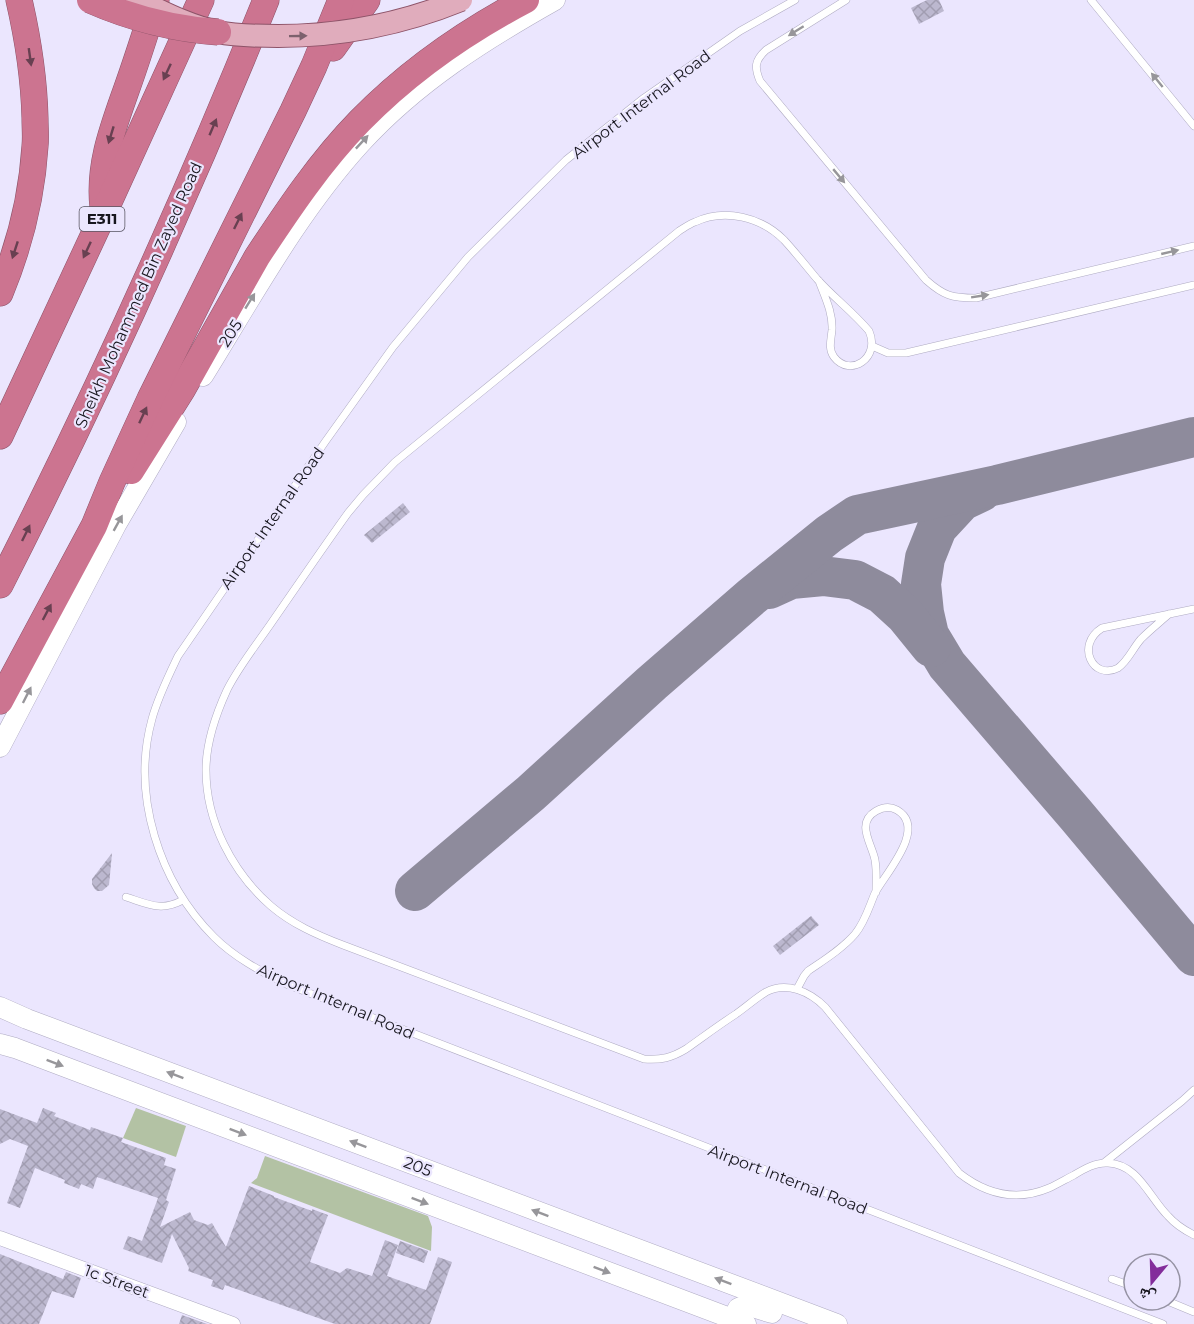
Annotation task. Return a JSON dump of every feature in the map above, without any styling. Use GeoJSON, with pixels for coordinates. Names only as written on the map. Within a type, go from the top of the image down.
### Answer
{"type":"FeatureCollection","features":[{"type":"Feature","properties":{"kind":"highway"},"geometry":{"type":"LineString","coordinates":[[0,293],[18,241],[29,195],[36,145],[34,89],[27,36],[19,0]]}},
{"type":"Feature","properties":{"kind":"highway"},"geometry":{"type":"LineString","coordinates":[[90,0],[146,21],[194,31],[218,32]]}},
{"type":"Feature","properties":{"kind":"highway"},"geometry":{"type":"LineString","coordinates":[[104,215],[101,193],[109,139],[156,0]]}},
{"type":"Feature","properties":{"kind":"highway","name":"E311"},"geometry":{"type":"LineString","coordinates":[[0,436],[104,215],[201,0]]}},
{"type":"Feature","properties":{"kind":"highway","name":"Sheikh Mohammed Bin Zayed Road"},"geometry":{"type":"LineString","coordinates":[[0,585],[111,359],[190,181],[266,0]]}},
{"type":"Feature","properties":{"kind":"highway"},"geometry":{"type":"LineString","coordinates":[[94,526],[150,399],[293,111],[341,0]]}},
{"type":"Feature","properties":{"kind":"highway"},"geometry":{"type":"LineString","coordinates":[[293,111],[326,58],[368,0]]}},
{"type":"Feature","properties":{"kind":"highway"},"geometry":{"type":"LineString","coordinates":[[0,701],[94,526],[162,423],[272,235],[301,192],[343,140],[379,102],[454,41],[526,0]]}},
{"type":"Feature","properties":{"kind":"main road"},"geometry":{"type":"LineString","coordinates":[[137,0],[187,22],[218,32],[262,36],[305,36],[348,32],[395,22],[437,10],[461,0]]}},
{"type":"Feature","properties":{"kind":"street","name":"205"},"geometry":{"type":"LineString","coordinates":[[0,747],[116,525],[180,414],[268,270],[325,186],[363,141],[427,82],[477,46],[555,0]]}},
{"type":"Feature","properties":{"kind":"street","name":"205"},"geometry":{"type":"LineString","coordinates":[[0,1010],[837,1324]]}},
{"type":"Feature","properties":{"kind":"street","name":"205"},"geometry":{"type":"LineString","coordinates":[[5,1044],[706,1316],[736,1322]]}},
{"type":"Feature","properties":{"kind":"street","name":"1c Street"},"geometry":{"type":"LineString","coordinates":[[0,1238],[233,1324]]}},
{"type":"Feature","properties":{"kind":"street"},"geometry":{"type":"LineString","coordinates":[[736,1322],[738,1308],[746,1305],[800,1324]]}},
{"type":"Feature","properties":{"kind":"lane","name":"Airport Internal Road"},"geometry":{"type":"LineString","coordinates":[[795,0],[740,31],[644,98],[566,160],[468,257],[393,346],[178,656],[162,689],[151,720],[146,754],[146,789],[150,823],[171,881],[200,923],[231,952],[248,964],[286,984],[1163,1324]]}},
{"type":"Feature","properties":{"kind":"lane"},"geometry":{"type":"LineString","coordinates":[[846,0],[766,50],[756,63],[756,72],[760,81],[910,262],[940,292],[957,298],[976,298],[1194,246]]}},
{"type":"Feature","properties":{"kind":"lane"},"geometry":{"type":"LineString","coordinates":[[1091,0],[1194,126]]}},
{"type":"Feature","properties":{"kind":"lane"},"geometry":{"type":"LineString","coordinates":[[819,281],[830,311],[832,331],[830,351],[844,364],[853,365],[862,362],[869,355],[872,346],[869,332],[769,228],[752,219],[733,215],[714,216],[695,222],[679,231],[395,462],[363,495],[335,532],[250,654],[228,689],[216,716],[206,769],[215,824],[226,849],[255,890],[272,906],[292,921],[317,934],[644,1059],[659,1060],[686,1049],[767,992],[786,988],[809,993],[825,1007],[959,1173],[986,1190],[1001,1194],[1026,1194],[1049,1188],[1089,1167],[1105,1162],[1194,1089]]}},
{"type":"Feature","properties":{"kind":"lane"},"geometry":{"type":"LineString","coordinates":[[872,346],[888,354],[906,353],[1194,285]]}},
{"type":"Feature","properties":{"kind":"lane"},"geometry":{"type":"LineString","coordinates":[[1169,614],[1141,639],[1116,669],[1101,670],[1091,661],[1088,654],[1090,640],[1102,628],[1169,614],[1194,609]]}},
{"type":"Feature","properties":{"kind":"lane"},"geometry":{"type":"LineString","coordinates":[[796,989],[808,971],[846,943],[854,934],[864,919],[876,892],[900,854],[908,832],[908,821],[902,813],[893,808],[883,807],[867,818],[866,835],[876,862],[876,892]]}},
{"type":"Feature","properties":{"kind":"lane"},"geometry":{"type":"LineString","coordinates":[[126,897],[162,907],[183,900]]}},
{"type":"Feature","properties":{"kind":"lane"},"geometry":{"type":"LineString","coordinates":[[1105,1162],[1120,1164],[1130,1170],[1166,1215],[1194,1235]]}},
{"type":"Feature","properties":{"kind":"lane"},"geometry":{"type":"LineString","coordinates":[[1112,1279],[1122,1283]]}},
{"type":"Feature","properties":{"kind":"green space"},"geometry":{"type":"Polygon","coordinates":[[[136,1108],[186,1126],[176,1157],[123,1138],[136,1108]]]}},
{"type":"Feature","properties":{"kind":"green space"},"geometry":{"type":"Polygon","coordinates":[[[265,1156],[428,1216],[432,1227],[431,1251],[251,1183],[257,1178],[265,1156]]]}},
{"type":"Feature","properties":{"kind":"building"},"geometry":{"type":"Polygon","coordinates":[[[927,0],[939,0],[944,11],[919,24],[911,8],[927,0]]]}},
{"type":"Feature","properties":{"kind":"building"},"geometry":{"type":"Polygon","coordinates":[[[403,503],[410,512],[372,543],[364,535],[403,503]]]}},
{"type":"Feature","properties":{"kind":"building"},"geometry":{"type":"Polygon","coordinates":[[[112,853],[109,885],[102,891],[97,891],[92,884],[92,879],[112,853]]]}},
{"type":"Feature","properties":{"kind":"building"},"geometry":{"type":"Polygon","coordinates":[[[811,916],[819,925],[780,955],[773,946],[811,916]]]}},
{"type":"Feature","properties":{"kind":"building"},"geometry":{"type":"Polygon","coordinates":[[[43,1108],[56,1113],[54,1116],[90,1130],[91,1127],[123,1138],[121,1142],[166,1158],[164,1165],[176,1169],[166,1200],[169,1202],[160,1227],[190,1212],[194,1220],[208,1225],[212,1223],[226,1247],[249,1186],[328,1215],[310,1262],[340,1273],[347,1268],[372,1276],[385,1240],[398,1245],[387,1276],[426,1290],[438,1257],[452,1262],[430,1324],[335,1324],[225,1285],[223,1290],[211,1286],[213,1280],[188,1271],[189,1268],[172,1234],[162,1263],[123,1249],[128,1236],[142,1241],[158,1198],[97,1177],[93,1189],[81,1184],[79,1189],[64,1183],[65,1180],[35,1168],[20,1208],[7,1203],[28,1146],[10,1139],[0,1144],[0,1109],[37,1123],[43,1108]]]}},
{"type":"Feature","properties":{"kind":"building"},"geometry":{"type":"Polygon","coordinates":[[[400,1241],[428,1251],[424,1263],[396,1253],[400,1241]]]}},
{"type":"Feature","properties":{"kind":"building"},"geometry":{"type":"Polygon","coordinates":[[[0,1254],[63,1279],[66,1272],[81,1278],[74,1298],[52,1291],[39,1324],[0,1324],[0,1254]]]}},
{"type":"Feature","properties":{"kind":"building"},"geometry":{"type":"Polygon","coordinates":[[[182,1315],[207,1324],[179,1324],[182,1315]]]}},
{"type":"Feature","properties":{"kind":"taxiway"},"geometry":{"type":"LineString","coordinates":[[415,891],[531,793],[751,597],[829,534],[857,515],[997,485],[1194,437]]}},
{"type":"Feature","properties":{"kind":"taxiway"},"geometry":{"type":"LineString","coordinates":[[981,492],[962,501],[937,528],[925,558],[921,584],[929,635],[947,665],[1194,956]]}},
{"type":"Feature","properties":{"kind":"taxiway"},"geometry":{"type":"LineString","coordinates":[[769,589],[791,579],[823,576],[855,580],[882,594],[905,615],[931,647]]}}]}
